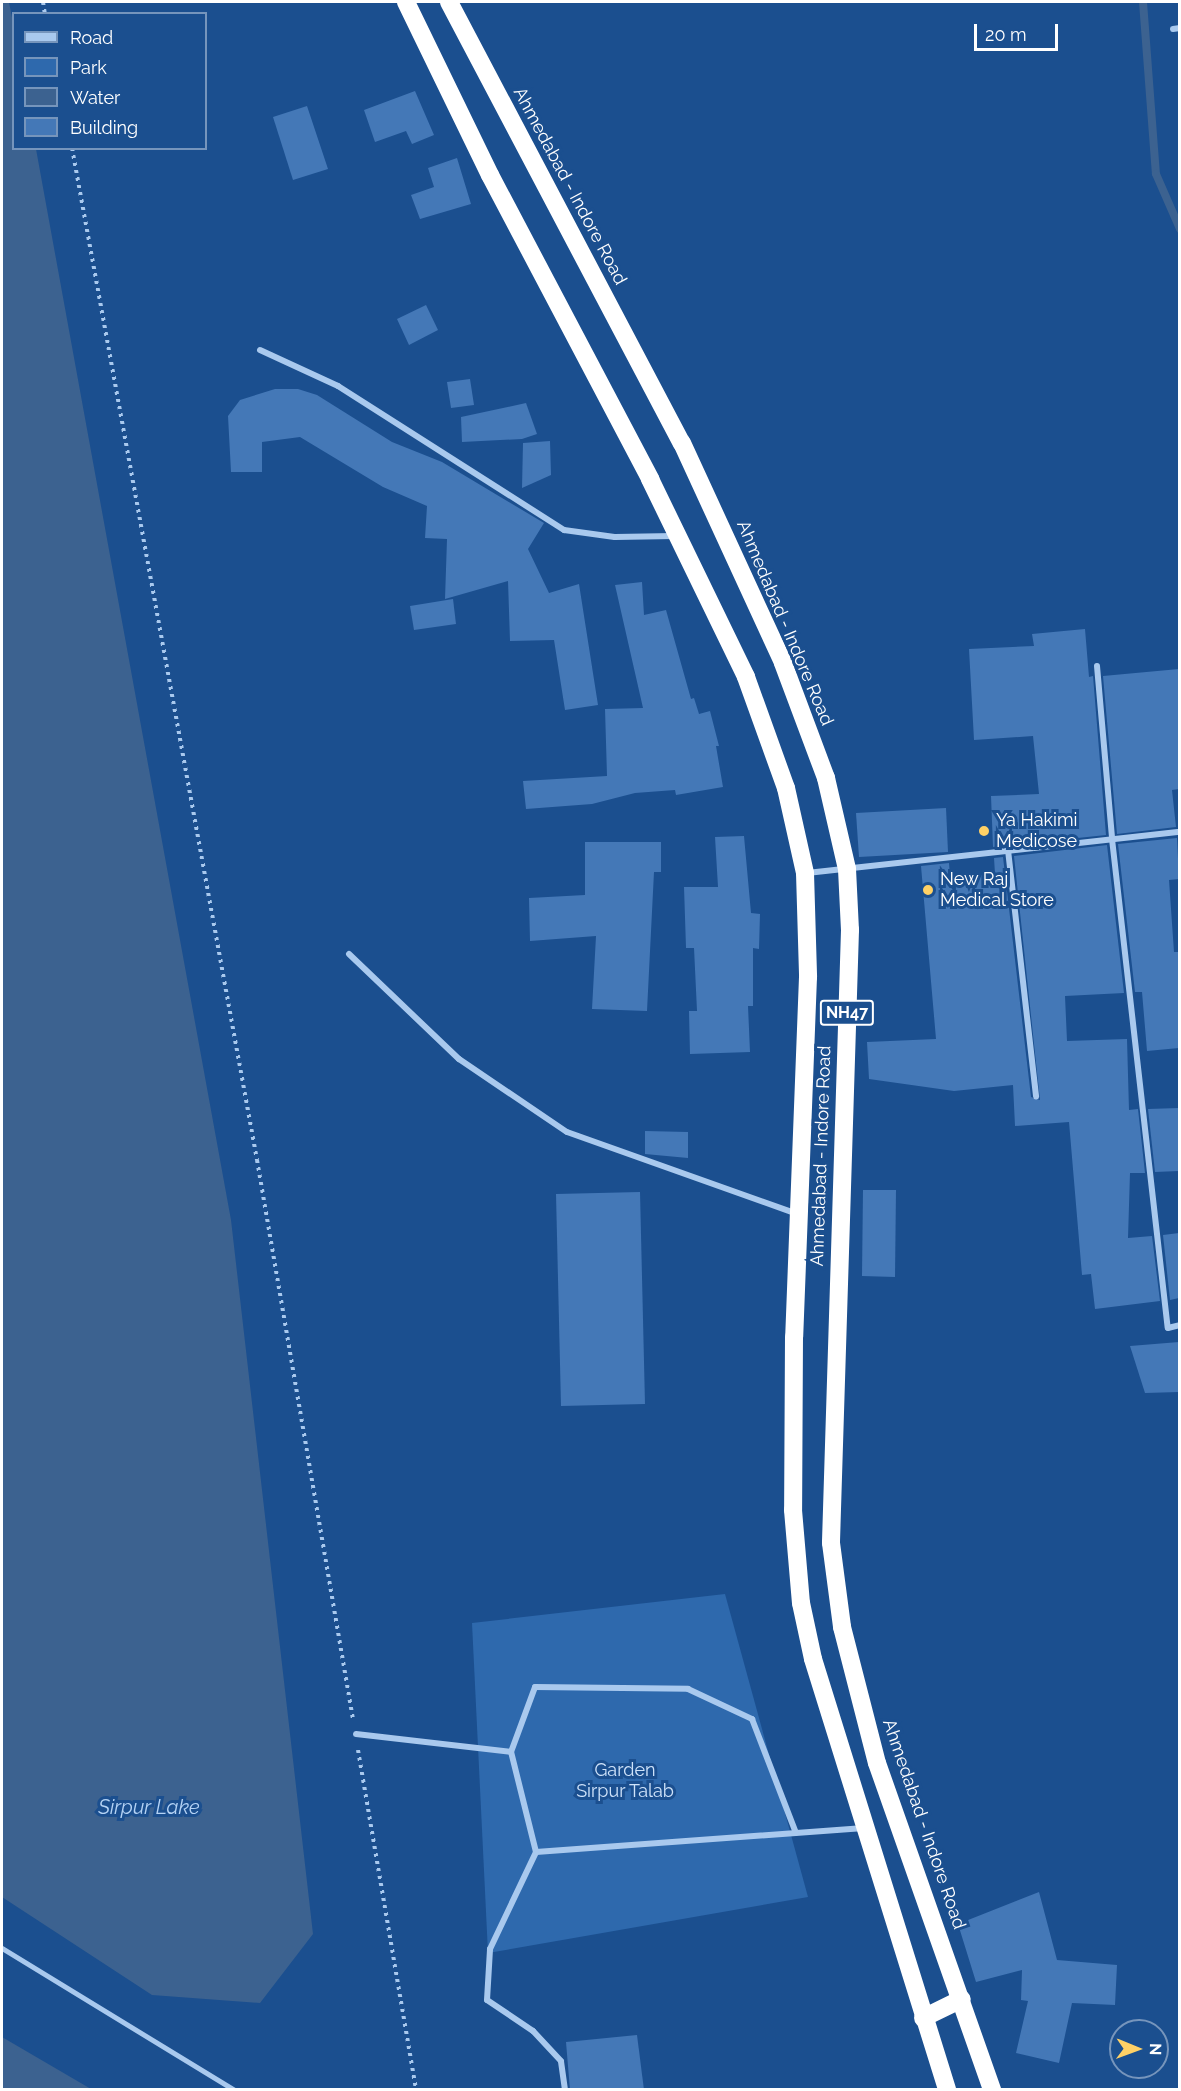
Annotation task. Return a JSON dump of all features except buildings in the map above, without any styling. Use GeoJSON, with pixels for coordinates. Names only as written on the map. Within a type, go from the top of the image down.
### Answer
{"type":"FeatureCollection","features":[{"type":"Feature","properties":{"kind":"highway","name":"Ahmedabad - Indore Road"},"geometry":{"type":"LineString","coordinates":[[406,2],[490,176],[677,536],[746,676],[786,788],[805,873],[808,977],[799,1214],[793,1510],[801,1602],[813,1659],[947,2090]]}},
{"type":"Feature","properties":{"kind":"highway","name":"Ahmedabad - Indore Road"},"geometry":{"type":"LineString","coordinates":[[449,2],[682,443],[783,663],[826,778],[847,869],[850,930],[831,1543],[842,1627],[877,1764],[963,1999],[992,2090]]}},
{"type":"Feature","properties":{"kind":"highway"},"geometry":{"type":"LineString","coordinates":[[923,2018],[963,1999]]}},
{"type":"Feature","properties":{"kind":"street"},"geometry":{"type":"LineString","coordinates":[[260,350],[338,386],[564,530],[615,537],[677,536]]}},
{"type":"Feature","properties":{"kind":"street"},"geometry":{"type":"LineString","coordinates":[[1097,666],[1112,839],[1168,1328],[1179,1325]]}},
{"type":"Feature","properties":{"kind":"street"},"geometry":{"type":"LineString","coordinates":[[805,873],[1179,832]]}},
{"type":"Feature","properties":{"kind":"street"},"geometry":{"type":"LineString","coordinates":[[1008,850],[1036,1096]]}},
{"type":"Feature","properties":{"kind":"street"},"geometry":{"type":"LineString","coordinates":[[349,954],[459,1059],[567,1132],[799,1214]]}},
{"type":"Feature","properties":{"kind":"street"},"geometry":{"type":"LineString","coordinates":[[565,2090],[561,2061],[533,2031],[487,2000],[489,1949],[536,1852],[511,1752],[536,1687],[688,1689],[752,1719],[796,1833]]}},
{"type":"Feature","properties":{"kind":"street"},"geometry":{"type":"LineString","coordinates":[[356,1734],[511,1752]]}},
{"type":"Feature","properties":{"kind":"street"},"geometry":{"type":"LineString","coordinates":[[536,1852],[865,1828]]}},
{"type":"Feature","properties":{"kind":"lane"},"geometry":{"type":"LineString","coordinates":[[2,1948],[235,2090]]}},
{"type":"Feature","properties":{"kind":"path"},"geometry":{"type":"LineString","coordinates":[[72,150],[253,1136],[416,2090]]}},
{"type":"Feature","properties":{"kind":"green space","name":"Garden Sirpur Talab"},"geometry":{"type":"Polygon","coordinates":[[[725,1594],[808,1897],[488,1953],[472,1623],[725,1594]]]}},
{"type":"Feature","properties":{"kind":"water","name":"Sirpur Lake"},"geometry":{"type":"Polygon","coordinates":[[[2,2],[9,2],[12,18],[12,150],[36,150],[231,1220],[313,1934],[260,2003],[152,1995],[2,1897],[2,2]]]}},
{"type":"Feature","properties":{"kind":"water"},"geometry":{"type":"Polygon","coordinates":[[[2,2037],[91,2089],[2,2089],[2,2037]]]}},
{"type":"Feature","properties":{"kind":"waterway"},"geometry":{"type":"LineString","coordinates":[[1143,2],[1156,174],[1180,229]]}},
{"type":"Feature","properties":{"kind":"place","name":"Ya Hakimi Medicose"},"geometry":{"type":"Point","coordinates":[984,831]}},
{"type":"Feature","properties":{"kind":"place","name":"New Raj Medical Store"},"geometry":{"type":"Point","coordinates":[928,890]}}]}
